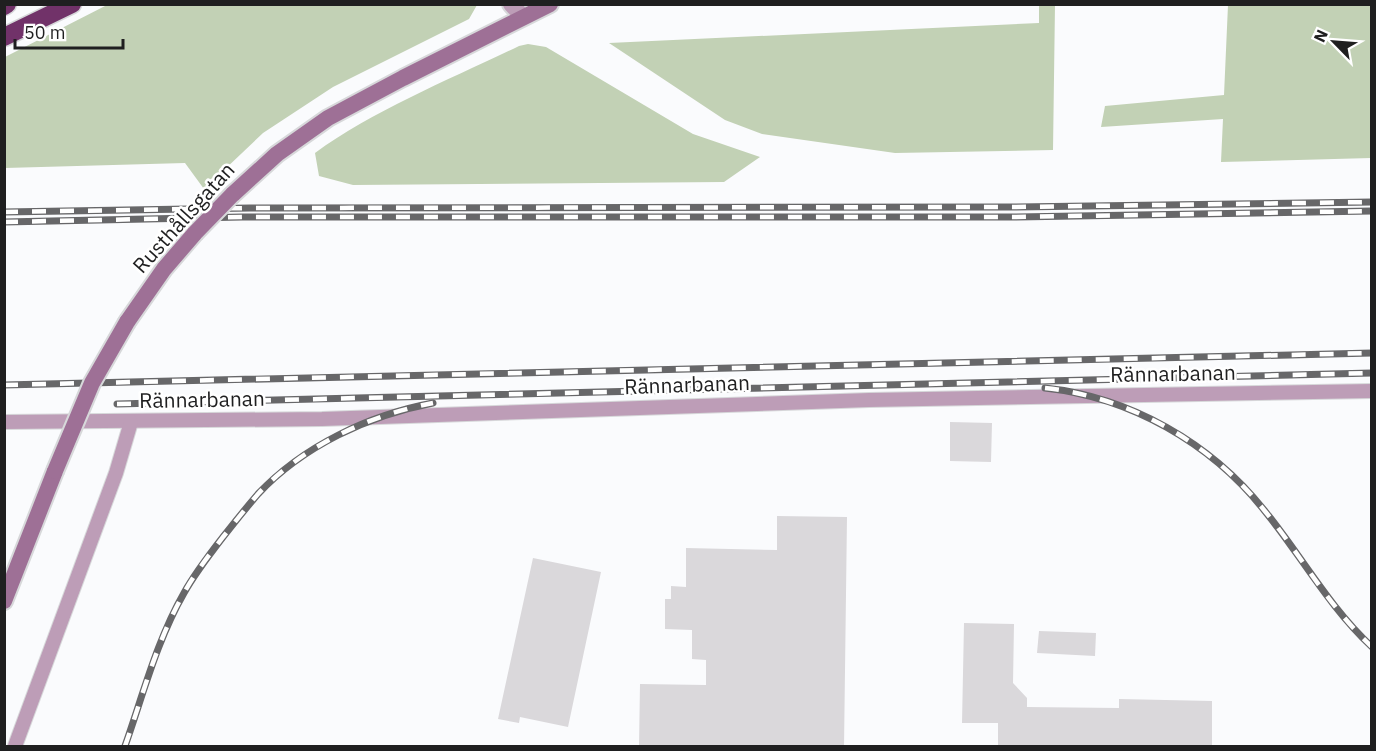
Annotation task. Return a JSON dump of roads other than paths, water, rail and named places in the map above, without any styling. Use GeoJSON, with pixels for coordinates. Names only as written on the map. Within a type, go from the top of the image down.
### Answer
{"type":"FeatureCollection","features":[{"type":"Feature","properties":{"kind":"highway"},"geometry":{"type":"LineString","coordinates":[[4,37],[72,4]]}},
{"type":"Feature","properties":{"kind":"main road","name":"Rusthållsgatan"},"geometry":{"type":"LineString","coordinates":[[4,601],[92,383],[127,322],[164,269],[195,233],[277,154],[328,118],[550,4]]}},
{"type":"Feature","properties":{"kind":"street"},"geometry":{"type":"LineString","coordinates":[[511,4],[523,17]]}},
{"type":"Feature","properties":{"kind":"street","name":"Rännarbanan"},"geometry":{"type":"LineString","coordinates":[[4,422],[322,419],[869,400],[1371,391]]}},
{"type":"Feature","properties":{"kind":"street"},"geometry":{"type":"LineString","coordinates":[[15,747],[112,484],[131,422]]}},
{"type":"Feature","properties":{"kind":"railway"},"geometry":{"type":"LineString","coordinates":[[4,212],[250,208],[1014,207],[1372,202]]}},
{"type":"Feature","properties":{"kind":"railway"},"geometry":{"type":"LineString","coordinates":[[4,222],[242,217],[1014,217],[1372,211]]}},
{"type":"Feature","properties":{"kind":"railway"},"geometry":{"type":"LineString","coordinates":[[4,385],[1372,353]]}},
{"type":"Feature","properties":{"kind":"railway"},"geometry":{"type":"LineString","coordinates":[[117,404],[1372,373]]}},
{"type":"Feature","properties":{"kind":"railway"},"geometry":{"type":"LineString","coordinates":[[1045,388],[1108,401],[1138,413],[1194,444],[1243,486],[1277,527],[1328,598],[1372,647]]}},
{"type":"Feature","properties":{"kind":"railway"},"geometry":{"type":"LineString","coordinates":[[125,746],[151,668],[174,611],[202,564],[258,494],[295,461],[338,435],[361,424],[409,408],[433,403]]}}]}
